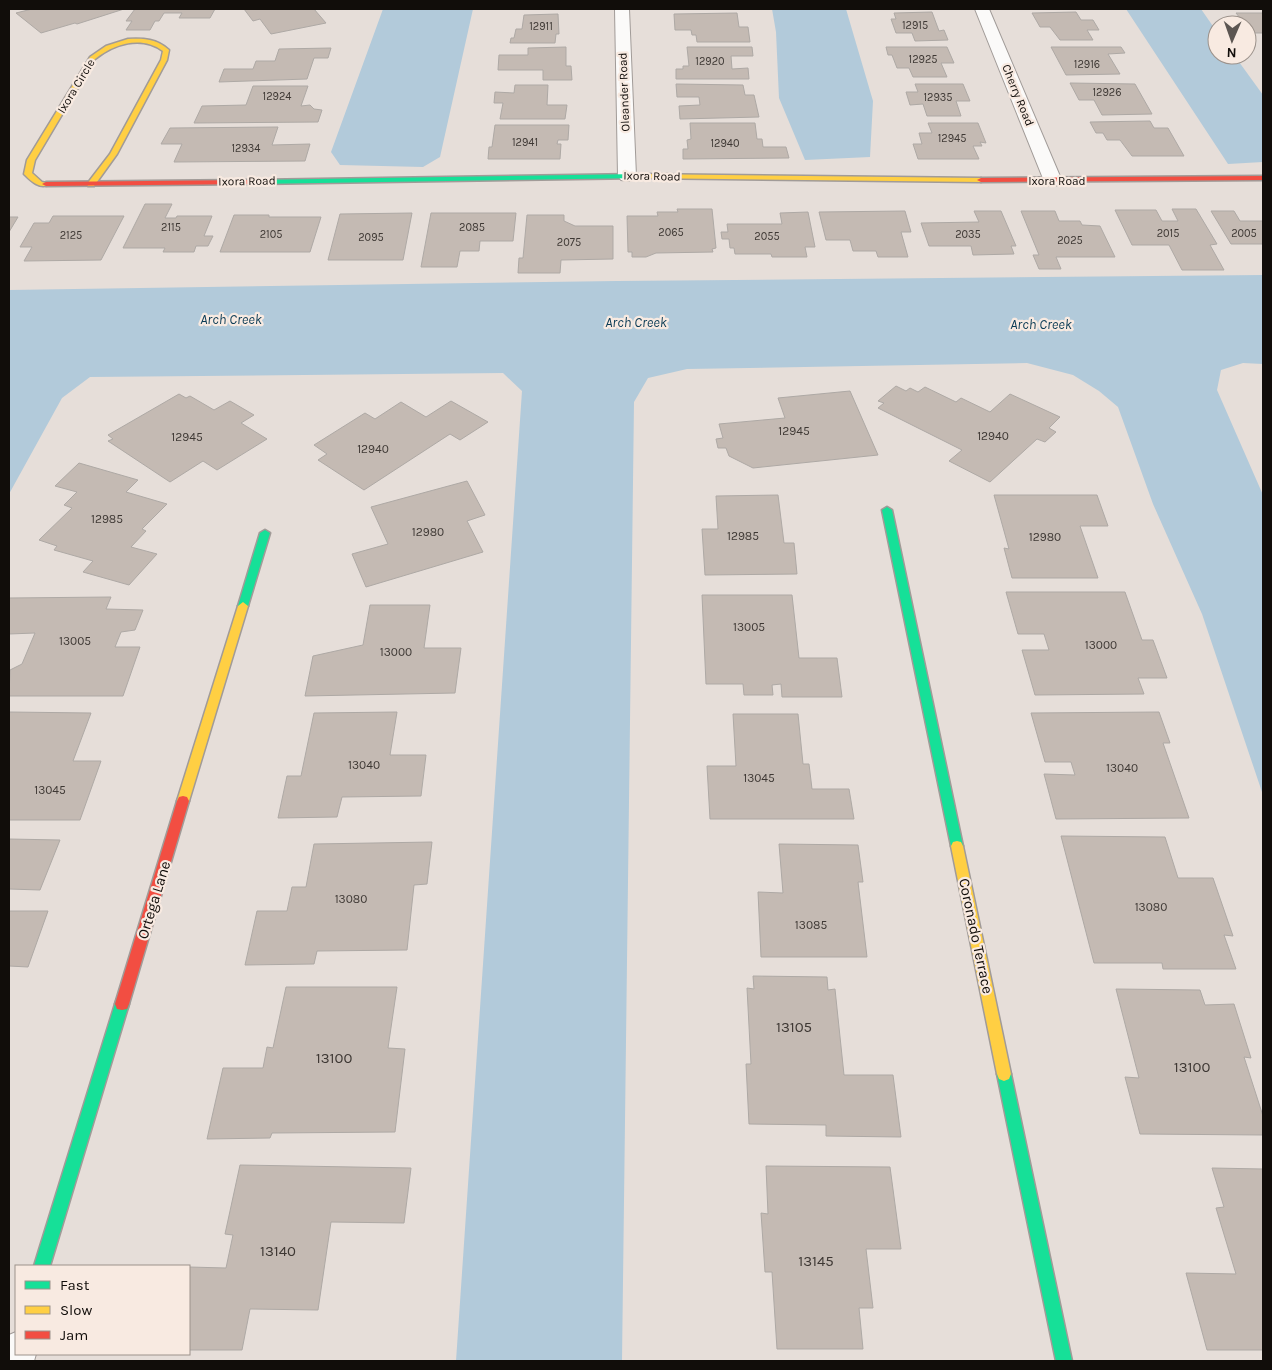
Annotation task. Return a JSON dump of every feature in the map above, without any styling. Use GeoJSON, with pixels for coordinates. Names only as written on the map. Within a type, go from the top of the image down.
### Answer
{"type":"FeatureCollection","features":[{"type":"Feature","properties":{"kind":"street","name":"Oleander Road"},"geometry":{"type":"LineString","coordinates":[[622,9],[626,176]]}},
{"type":"Feature","properties":{"kind":"street","name":"Cherry Road"},"geometry":{"type":"LineString","coordinates":[[982,9],[1053,181]]}},
{"type":"Feature","properties":{"kind":"street","name":"Ixora Circle"},"geometry":{"type":"LineString","coordinates":[[40,184],[28,174],[31,160],[98,51],[115,44],[156,43],[166,50],[164,60],[113,154],[91,184]]}},
{"type":"Feature","properties":{"kind":"street","name":"Ixora Road"},"geometry":{"type":"LineString","coordinates":[[40,184],[626,176],[1053,181],[1263,178]]}},
{"type":"Feature","properties":{"kind":"street","name":"Coronado Terrace"},"geometry":{"type":"LineString","coordinates":[[887,510],[1064,1361]]}},
{"type":"Feature","properties":{"kind":"street","name":"Ortega Lane"},"geometry":{"type":"LineString","coordinates":[[42,1265],[265,533]]}},
{"type":"Feature","properties":{"kind":"water"},"geometry":{"type":"Polygon","coordinates":[[[383,9],[473,9],[440,157],[423,167],[340,165],[331,152],[383,9]]]}},
{"type":"Feature","properties":{"kind":"water"},"geometry":{"type":"Polygon","coordinates":[[[772,9],[846,9],[873,101],[870,157],[805,160],[779,98],[776,32],[772,9]]]}},
{"type":"Feature","properties":{"kind":"water"},"geometry":{"type":"Polygon","coordinates":[[[1126,9],[1201,9],[1207,18],[1207,65],[1241,65],[1263,95],[1263,162],[1228,164],[1126,9]]]}},
{"type":"Feature","properties":{"kind":"water","name":"Arch Creek"},"geometry":{"type":"Polygon","coordinates":[[[1263,275],[1263,364],[1243,363],[1221,370],[1217,390],[1263,495],[1263,795],[1202,614],[1153,504],[1118,407],[1099,391],[1073,375],[1027,363],[687,369],[648,378],[634,402],[622,1361],[456,1361],[522,391],[503,373],[90,377],[62,398],[9,494],[9,290],[617,281],[1263,275]]]}},
{"type":"Feature","properties":{"kind":"building"},"geometry":{"type":"Polygon","coordinates":[[[32,9],[124,9],[41,33],[16,13],[32,9]]]}},
{"type":"Feature","properties":{"kind":"building"},"geometry":{"type":"Polygon","coordinates":[[[135,9],[215,9],[210,18],[179,18],[182,13],[164,13],[159,21],[155,21],[150,30],[126,30],[132,21],[126,21],[135,9]]]}},
{"type":"Feature","properties":{"kind":"building"},"geometry":{"type":"Polygon","coordinates":[[[244,9],[314,9],[326,23],[271,34],[260,19],[253,21],[244,9]]]}},
{"type":"Feature","properties":{"kind":"building"},"geometry":{"type":"Polygon","coordinates":[[[932,12],[939,31],[944,30],[948,40],[915,41],[912,33],[896,33],[891,19],[896,19],[894,13],[932,12]]]}},
{"type":"Feature","properties":{"kind":"building"},"geometry":{"type":"Polygon","coordinates":[[[1076,12],[1081,20],[1093,20],[1099,30],[1087,30],[1093,40],[1060,40],[1050,27],[1040,27],[1032,13],[1076,12]]]}},
{"type":"Feature","properties":{"kind":"building"},"geometry":{"type":"Polygon","coordinates":[[[737,13],[739,27],[748,27],[750,42],[697,42],[696,35],[692,35],[691,30],[675,30],[674,14],[737,13]]]}},
{"type":"Feature","properties":{"kind":"building"},"geometry":{"type":"Polygon","coordinates":[[[1236,13],[1263,13],[1263,33],[1257,33],[1257,15],[1238,15],[1236,13]]]}},
{"type":"Feature","properties":{"kind":"building"},"geometry":{"type":"Polygon","coordinates":[[[558,14],[559,34],[556,34],[555,43],[510,43],[511,38],[514,38],[516,29],[522,29],[524,15],[558,14]]]}},
{"type":"Feature","properties":{"kind":"building"},"geometry":{"type":"Polygon","coordinates":[[[566,47],[566,66],[571,66],[572,80],[543,80],[543,70],[498,70],[499,55],[528,55],[528,48],[566,47]]]}},
{"type":"Feature","properties":{"kind":"building"},"geometry":{"type":"Polygon","coordinates":[[[687,47],[752,47],[753,56],[731,56],[732,69],[748,68],[749,79],[676,79],[676,69],[683,69],[683,66],[689,66],[687,47]]]}},
{"type":"Feature","properties":{"kind":"building"},"geometry":{"type":"Polygon","coordinates":[[[886,47],[947,47],[954,63],[941,63],[947,77],[913,77],[909,68],[897,68],[892,55],[888,55],[886,47]]]}},
{"type":"Feature","properties":{"kind":"building"},"geometry":{"type":"Polygon","coordinates":[[[1051,47],[1121,47],[1125,53],[1108,54],[1120,74],[1066,75],[1051,47]]]}},
{"type":"Feature","properties":{"kind":"building"},"geometry":{"type":"Polygon","coordinates":[[[331,48],[328,58],[314,58],[307,79],[219,82],[224,69],[253,69],[256,61],[275,61],[279,49],[331,48]]]}},
{"type":"Feature","properties":{"kind":"building"},"geometry":{"type":"Polygon","coordinates":[[[1070,83],[1135,84],[1152,114],[1102,115],[1094,100],[1079,100],[1070,83]]]}},
{"type":"Feature","properties":{"kind":"building"},"geometry":{"type":"Polygon","coordinates":[[[676,84],[743,85],[745,95],[754,95],[759,117],[680,119],[679,106],[700,105],[699,97],[677,97],[676,84]]]}},
{"type":"Feature","properties":{"kind":"building"},"geometry":{"type":"Polygon","coordinates":[[[915,84],[963,84],[970,101],[956,101],[961,116],[927,116],[923,104],[910,105],[906,92],[918,92],[915,84]]]}},
{"type":"Feature","properties":{"kind":"building"},"geometry":{"type":"Polygon","coordinates":[[[515,85],[548,85],[547,105],[567,105],[565,119],[500,119],[503,103],[494,103],[495,92],[514,93],[515,85]]]}},
{"type":"Feature","properties":{"kind":"building"},"geometry":{"type":"Polygon","coordinates":[[[253,86],[308,86],[301,106],[310,105],[314,109],[322,110],[318,122],[194,123],[202,106],[246,105],[253,86]]]}},
{"type":"Feature","properties":{"kind":"building"},"geometry":{"type":"Polygon","coordinates":[[[1150,121],[1154,128],[1168,128],[1184,156],[1132,156],[1120,140],[1107,140],[1103,133],[1096,133],[1090,122],[1150,121]]]}},
{"type":"Feature","properties":{"kind":"building"},"geometry":{"type":"Polygon","coordinates":[[[690,123],[755,123],[757,139],[762,139],[763,147],[786,147],[789,158],[683,159],[683,149],[688,149],[687,140],[691,139],[690,123]]]}},
{"type":"Feature","properties":{"kind":"building"},"geometry":{"type":"Polygon","coordinates":[[[928,123],[978,123],[986,143],[980,142],[982,146],[973,146],[979,159],[918,159],[913,144],[922,144],[919,133],[932,133],[928,123]]]}},
{"type":"Feature","properties":{"kind":"building"},"geometry":{"type":"Polygon","coordinates":[[[495,125],[569,125],[568,140],[558,140],[557,144],[561,144],[560,159],[488,159],[495,125]]]}},
{"type":"Feature","properties":{"kind":"building"},"geometry":{"type":"Polygon","coordinates":[[[278,127],[272,145],[310,144],[305,161],[174,162],[182,144],[161,144],[170,128],[278,127]]]}},
{"type":"Feature","properties":{"kind":"building"},"geometry":{"type":"Polygon","coordinates":[[[145,204],[172,204],[165,218],[212,216],[204,236],[213,236],[208,246],[196,246],[194,252],[163,252],[165,248],[123,248],[145,204]]]}},
{"type":"Feature","properties":{"kind":"building"},"geometry":{"type":"Polygon","coordinates":[[[677,209],[712,209],[716,248],[712,249],[713,252],[656,253],[646,257],[632,257],[632,252],[628,252],[627,216],[658,216],[657,212],[678,212],[677,209]]]}},
{"type":"Feature","properties":{"kind":"building"},"geometry":{"type":"Polygon","coordinates":[[[1172,209],[1196,209],[1217,244],[1210,245],[1224,270],[1182,270],[1169,245],[1132,245],[1115,210],[1156,210],[1162,221],[1178,221],[1172,209]]]}},
{"type":"Feature","properties":{"kind":"building"},"geometry":{"type":"Polygon","coordinates":[[[905,211],[911,232],[901,232],[908,257],[878,257],[876,251],[853,251],[850,240],[826,240],[819,212],[905,211]]]}},
{"type":"Feature","properties":{"kind":"building"},"geometry":{"type":"Polygon","coordinates":[[[974,211],[1001,211],[1016,246],[1011,246],[1014,254],[973,255],[971,246],[929,246],[921,223],[979,222],[974,211]]]}},
{"type":"Feature","properties":{"kind":"building"},"geometry":{"type":"Polygon","coordinates":[[[1021,211],[1055,211],[1059,221],[1080,221],[1082,225],[1100,226],[1115,257],[1056,257],[1061,269],[1039,269],[1033,255],[1039,255],[1021,211]]]}},
{"type":"Feature","properties":{"kind":"building"},"geometry":{"type":"Polygon","coordinates":[[[1211,211],[1234,211],[1240,221],[1263,221],[1263,244],[1231,244],[1211,211]]]}},
{"type":"Feature","properties":{"kind":"building"},"geometry":{"type":"Polygon","coordinates":[[[808,212],[815,247],[805,247],[807,257],[735,254],[734,248],[730,248],[729,239],[722,239],[721,232],[728,232],[727,224],[782,224],[780,213],[808,212]]]}},
{"type":"Feature","properties":{"kind":"building"},"geometry":{"type":"Polygon","coordinates":[[[412,213],[403,260],[328,260],[340,214],[412,213]]]}},
{"type":"Feature","properties":{"kind":"building"},"geometry":{"type":"Polygon","coordinates":[[[431,213],[516,213],[513,241],[480,241],[479,251],[460,251],[457,267],[421,267],[431,213]]]}},
{"type":"Feature","properties":{"kind":"building"},"geometry":{"type":"Polygon","coordinates":[[[234,215],[321,217],[310,252],[220,252],[234,215]]]}},
{"type":"Feature","properties":{"kind":"building"},"geometry":{"type":"Polygon","coordinates":[[[527,215],[564,215],[564,221],[575,226],[613,226],[613,259],[561,260],[560,273],[518,273],[519,258],[523,258],[527,215]]]}},
{"type":"Feature","properties":{"kind":"building"},"geometry":{"type":"Polygon","coordinates":[[[53,216],[124,216],[101,260],[24,261],[32,247],[20,247],[34,223],[49,223],[53,216]]]}},
{"type":"Feature","properties":{"kind":"building"},"geometry":{"type":"Polygon","coordinates":[[[9,217],[18,217],[9,232],[9,217]]]}},
{"type":"Feature","properties":{"kind":"building"},"geometry":{"type":"Polygon","coordinates":[[[896,386],[906,391],[910,388],[918,392],[925,387],[956,402],[961,398],[990,412],[1010,394],[1060,417],[1049,428],[1056,432],[1045,442],[1037,439],[990,482],[949,461],[962,450],[878,408],[884,403],[878,401],[896,386]]]}},
{"type":"Feature","properties":{"kind":"building"},"geometry":{"type":"Polygon","coordinates":[[[850,391],[878,455],[753,468],[729,456],[726,448],[718,448],[716,439],[723,438],[719,424],[785,418],[778,398],[850,391]]]}},
{"type":"Feature","properties":{"kind":"building"},"geometry":{"type":"Polygon","coordinates":[[[179,394],[186,398],[190,396],[214,410],[230,401],[254,415],[241,423],[267,439],[217,470],[203,461],[170,482],[108,441],[113,439],[108,435],[179,394]]]}},
{"type":"Feature","properties":{"kind":"building"},"geometry":{"type":"Polygon","coordinates":[[[451,401],[488,422],[460,440],[450,434],[364,490],[318,460],[327,454],[314,445],[365,413],[375,419],[401,402],[426,417],[451,401]]]}},
{"type":"Feature","properties":{"kind":"building"},"geometry":{"type":"Polygon","coordinates":[[[79,463],[138,480],[126,492],[167,504],[142,529],[146,531],[131,547],[157,554],[129,585],[83,572],[93,561],[54,550],[57,546],[39,540],[72,508],[64,505],[77,492],[55,486],[79,463]]]}},
{"type":"Feature","properties":{"kind":"building"},"geometry":{"type":"Polygon","coordinates":[[[467,481],[485,515],[467,521],[483,552],[366,587],[352,554],[388,544],[371,507],[467,481]]]}},
{"type":"Feature","properties":{"kind":"building"},"geometry":{"type":"Polygon","coordinates":[[[778,495],[784,543],[794,543],[797,574],[705,575],[702,529],[718,529],[716,496],[778,495]]]}},
{"type":"Feature","properties":{"kind":"building"},"geometry":{"type":"Polygon","coordinates":[[[994,495],[1097,495],[1108,526],[1080,526],[1098,578],[1012,578],[1004,548],[1009,549],[994,495]]]}},
{"type":"Feature","properties":{"kind":"building"},"geometry":{"type":"Polygon","coordinates":[[[1006,592],[1125,592],[1142,640],[1153,640],[1167,678],[1138,678],[1144,694],[1035,695],[1022,650],[1049,650],[1044,634],[1018,634],[1006,592]]]}},
{"type":"Feature","properties":{"kind":"building"},"geometry":{"type":"Polygon","coordinates":[[[702,595],[792,595],[799,658],[837,658],[842,697],[782,697],[781,684],[772,685],[773,695],[744,695],[743,684],[706,684],[702,595]]]}},
{"type":"Feature","properties":{"kind":"building"},"geometry":{"type":"Polygon","coordinates":[[[111,597],[106,609],[143,610],[135,630],[121,632],[115,647],[140,647],[123,696],[9,696],[10,670],[22,664],[35,633],[9,634],[9,598],[111,597]]]}},
{"type":"Feature","properties":{"kind":"building"},"geometry":{"type":"Polygon","coordinates":[[[370,605],[430,605],[424,648],[461,648],[455,693],[305,696],[313,656],[363,645],[370,605]]]}},
{"type":"Feature","properties":{"kind":"building"},"geometry":{"type":"Polygon","coordinates":[[[9,712],[91,713],[73,761],[101,761],[80,820],[9,820],[9,712]]]}},
{"type":"Feature","properties":{"kind":"building"},"geometry":{"type":"Polygon","coordinates":[[[397,712],[390,755],[426,755],[421,796],[342,797],[337,817],[278,818],[287,776],[301,776],[314,713],[397,712]]]}},
{"type":"Feature","properties":{"kind":"building"},"geometry":{"type":"Polygon","coordinates":[[[1159,712],[1170,743],[1163,743],[1189,818],[1056,819],[1044,774],[1075,775],[1071,762],[1045,762],[1031,713],[1159,712]]]}},
{"type":"Feature","properties":{"kind":"building"},"geometry":{"type":"Polygon","coordinates":[[[733,714],[798,714],[803,764],[809,764],[812,789],[849,789],[854,819],[710,819],[707,766],[736,766],[733,714]]]}},
{"type":"Feature","properties":{"kind":"building"},"geometry":{"type":"Polygon","coordinates":[[[1061,836],[1165,837],[1178,878],[1213,878],[1233,936],[1224,935],[1236,969],[1163,969],[1162,963],[1094,963],[1061,836]]]}},
{"type":"Feature","properties":{"kind":"building"},"geometry":{"type":"Polygon","coordinates":[[[9,839],[60,840],[40,890],[9,889],[9,839]]]}},
{"type":"Feature","properties":{"kind":"building"},"geometry":{"type":"Polygon","coordinates":[[[432,842],[427,884],[414,885],[407,950],[317,951],[314,964],[245,965],[257,911],[287,911],[292,887],[306,887],[314,844],[432,842]]]}},
{"type":"Feature","properties":{"kind":"building"},"geometry":{"type":"Polygon","coordinates":[[[779,844],[858,845],[863,882],[858,882],[867,957],[761,957],[758,892],[783,893],[779,844]]]}},
{"type":"Feature","properties":{"kind":"building"},"geometry":{"type":"Polygon","coordinates":[[[9,911],[48,911],[28,967],[9,966],[9,911]]]}},
{"type":"Feature","properties":{"kind":"building"},"geometry":{"type":"Polygon","coordinates":[[[753,976],[827,977],[828,990],[835,989],[844,1075],[893,1075],[901,1137],[826,1136],[826,1125],[749,1124],[746,1064],[751,1064],[747,988],[754,989],[753,976]]]}},
{"type":"Feature","properties":{"kind":"building"},"geometry":{"type":"Polygon","coordinates":[[[286,987],[397,987],[388,1048],[405,1049],[395,1132],[272,1133],[270,1138],[207,1139],[223,1068],[263,1068],[267,1047],[273,1048],[286,987]]]}},
{"type":"Feature","properties":{"kind":"building"},"geometry":{"type":"Polygon","coordinates":[[[1116,989],[1200,990],[1205,1005],[1234,1004],[1251,1058],[1244,1057],[1263,1116],[1263,1135],[1140,1134],[1125,1077],[1139,1078],[1116,989]]]}},
{"type":"Feature","properties":{"kind":"building"},"geometry":{"type":"Polygon","coordinates":[[[240,1165],[411,1168],[404,1223],[331,1222],[318,1310],[250,1309],[242,1350],[190,1350],[190,1267],[226,1268],[233,1235],[225,1234],[240,1165]]]}},
{"type":"Feature","properties":{"kind":"building"},"geometry":{"type":"Polygon","coordinates":[[[766,1166],[890,1167],[901,1249],[866,1249],[873,1308],[859,1308],[863,1349],[777,1349],[772,1272],[765,1272],[761,1213],[768,1214],[766,1166]]]}},
{"type":"Feature","properties":{"kind":"building"},"geometry":{"type":"Polygon","coordinates":[[[1212,1168],[1263,1169],[1263,1350],[1207,1350],[1186,1273],[1236,1274],[1216,1208],[1224,1207],[1212,1168]]]}},
{"type":"Feature","properties":{"kind":"traffic: fast"},"geometry":{"type":"LineString","coordinates":[[249,182],[640,176]]}},
{"type":"Feature","properties":{"kind":"traffic: fast"},"geometry":{"type":"LineString","coordinates":[[887,510],[957,846]]}},
{"type":"Feature","properties":{"kind":"traffic: fast"},"geometry":{"type":"LineString","coordinates":[[243,606],[265,533]]}},
{"type":"Feature","properties":{"kind":"traffic: fast"},"geometry":{"type":"LineString","coordinates":[[42,1265],[122,1004]]}},
{"type":"Feature","properties":{"kind":"traffic: fast"},"geometry":{"type":"LineString","coordinates":[[1004,1074],[1064,1361]]}},
{"type":"Feature","properties":{"kind":"traffic: slow"},"geometry":{"type":"LineString","coordinates":[[46,184],[40,184],[28,174],[31,160],[92,58],[108,47],[128,41],[149,41],[166,50],[164,60],[113,154],[91,184]]}},
{"type":"Feature","properties":{"kind":"traffic: slow"},"geometry":{"type":"LineString","coordinates":[[640,176],[981,180]]}},
{"type":"Feature","properties":{"kind":"traffic: slow"},"geometry":{"type":"LineString","coordinates":[[183,801],[243,606]]}},
{"type":"Feature","properties":{"kind":"traffic: slow"},"geometry":{"type":"LineString","coordinates":[[957,846],[1004,1074]]}},
{"type":"Feature","properties":{"kind":"traffic: jam"},"geometry":{"type":"LineString","coordinates":[[981,180],[1263,178]]}},
{"type":"Feature","properties":{"kind":"traffic: jam"},"geometry":{"type":"LineString","coordinates":[[46,184],[249,182]]}},
{"type":"Feature","properties":{"kind":"traffic: jam"},"geometry":{"type":"LineString","coordinates":[[122,1004],[183,801]]}}]}
